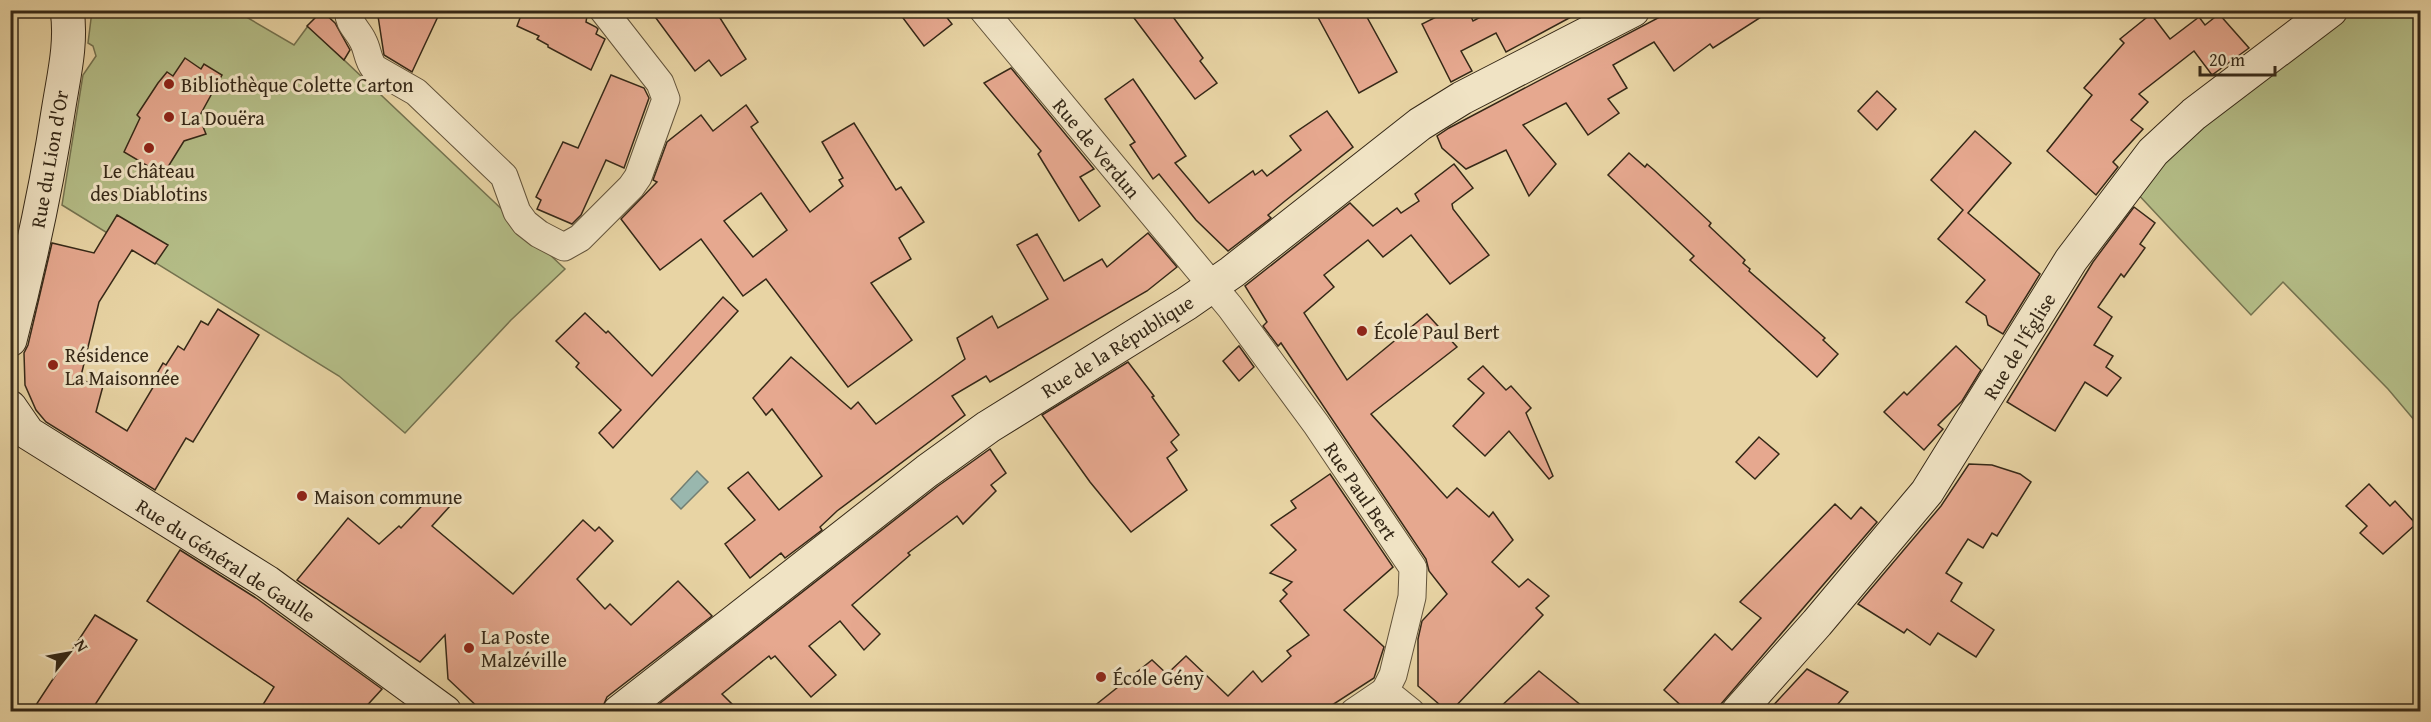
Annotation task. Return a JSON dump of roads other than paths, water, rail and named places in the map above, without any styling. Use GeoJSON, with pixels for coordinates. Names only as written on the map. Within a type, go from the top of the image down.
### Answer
{"type":"FeatureCollection","features":[{"type":"Feature","properties":{"kind":"main road","name":"Rue du Lion d'Or"},"geometry":{"type":"LineString","coordinates":[[10,340],[46,192],[67,53],[70,25],[68,10]]}},
{"type":"Feature","properties":{"kind":"main road","name":"Rue de la République"},"geometry":{"type":"LineString","coordinates":[[619,711],[936,464],[988,427],[1212,286],[1420,124],[1462,98],[1633,10]]}},
{"type":"Feature","properties":{"kind":"main road","name":"Rue de l'Église"},"geometry":{"type":"LineString","coordinates":[[1738,711],[1817,623],[1927,492],[2071,260],[2153,152],[2194,114],[2331,10]]}},
{"type":"Feature","properties":{"kind":"main road","name":"Rue du Général de Gaulle"},"geometry":{"type":"LineString","coordinates":[[10,407],[28,433],[267,582],[445,711]]}},
{"type":"Feature","properties":{"kind":"street"},"geometry":{"type":"LineString","coordinates":[[349,10],[353,25],[363,41],[369,62],[374,68],[416,92],[504,176],[510,185],[518,212],[525,223],[539,234],[564,247],[580,238],[631,188],[638,177],[666,99],[660,83],[603,10]]}},
{"type":"Feature","properties":{"kind":"street","name":"Rue de Verdun"},"geometry":{"type":"LineString","coordinates":[[983,10],[1212,286]]}},
{"type":"Feature","properties":{"kind":"street","name":"Rue Paul Bert"},"geometry":{"type":"LineString","coordinates":[[1212,286],[1316,424],[1413,568],[1412,597],[1393,675],[1385,691]]}},
{"type":"Feature","properties":{"kind":"street"},"geometry":{"type":"LineString","coordinates":[[1354,711],[1385,691],[1411,711]]}},
{"type":"Feature","properties":{"kind":"water"},"geometry":{"type":"Polygon","coordinates":[[[697,471],[708,482],[681,509],[671,499],[697,471]]]}},
{"type":"Feature","properties":{"kind":"place","name":"Bibliothèque Colette Carton"},"geometry":{"type":"Point","coordinates":[169,84]}},
{"type":"Feature","properties":{"kind":"place","name":"La Douëra"},"geometry":{"type":"Point","coordinates":[169,117]}},
{"type":"Feature","properties":{"kind":"place","name":"Le Château des Diablotins"},"geometry":{"type":"Point","coordinates":[149,148]}},
{"type":"Feature","properties":{"kind":"place","name":"École Paul Bert"},"geometry":{"type":"Point","coordinates":[1362,331]}},
{"type":"Feature","properties":{"kind":"place","name":"Résidence La Maisonnée"},"geometry":{"type":"Point","coordinates":[53,365]}},
{"type":"Feature","properties":{"kind":"place","name":"Maison commune"},"geometry":{"type":"Point","coordinates":[302,496]}},
{"type":"Feature","properties":{"kind":"place","name":"La Poste Malzéville"},"geometry":{"type":"Point","coordinates":[469,648]}},
{"type":"Feature","properties":{"kind":"place","name":"École Gény"},"geometry":{"type":"Point","coordinates":[1101,677]}}]}
